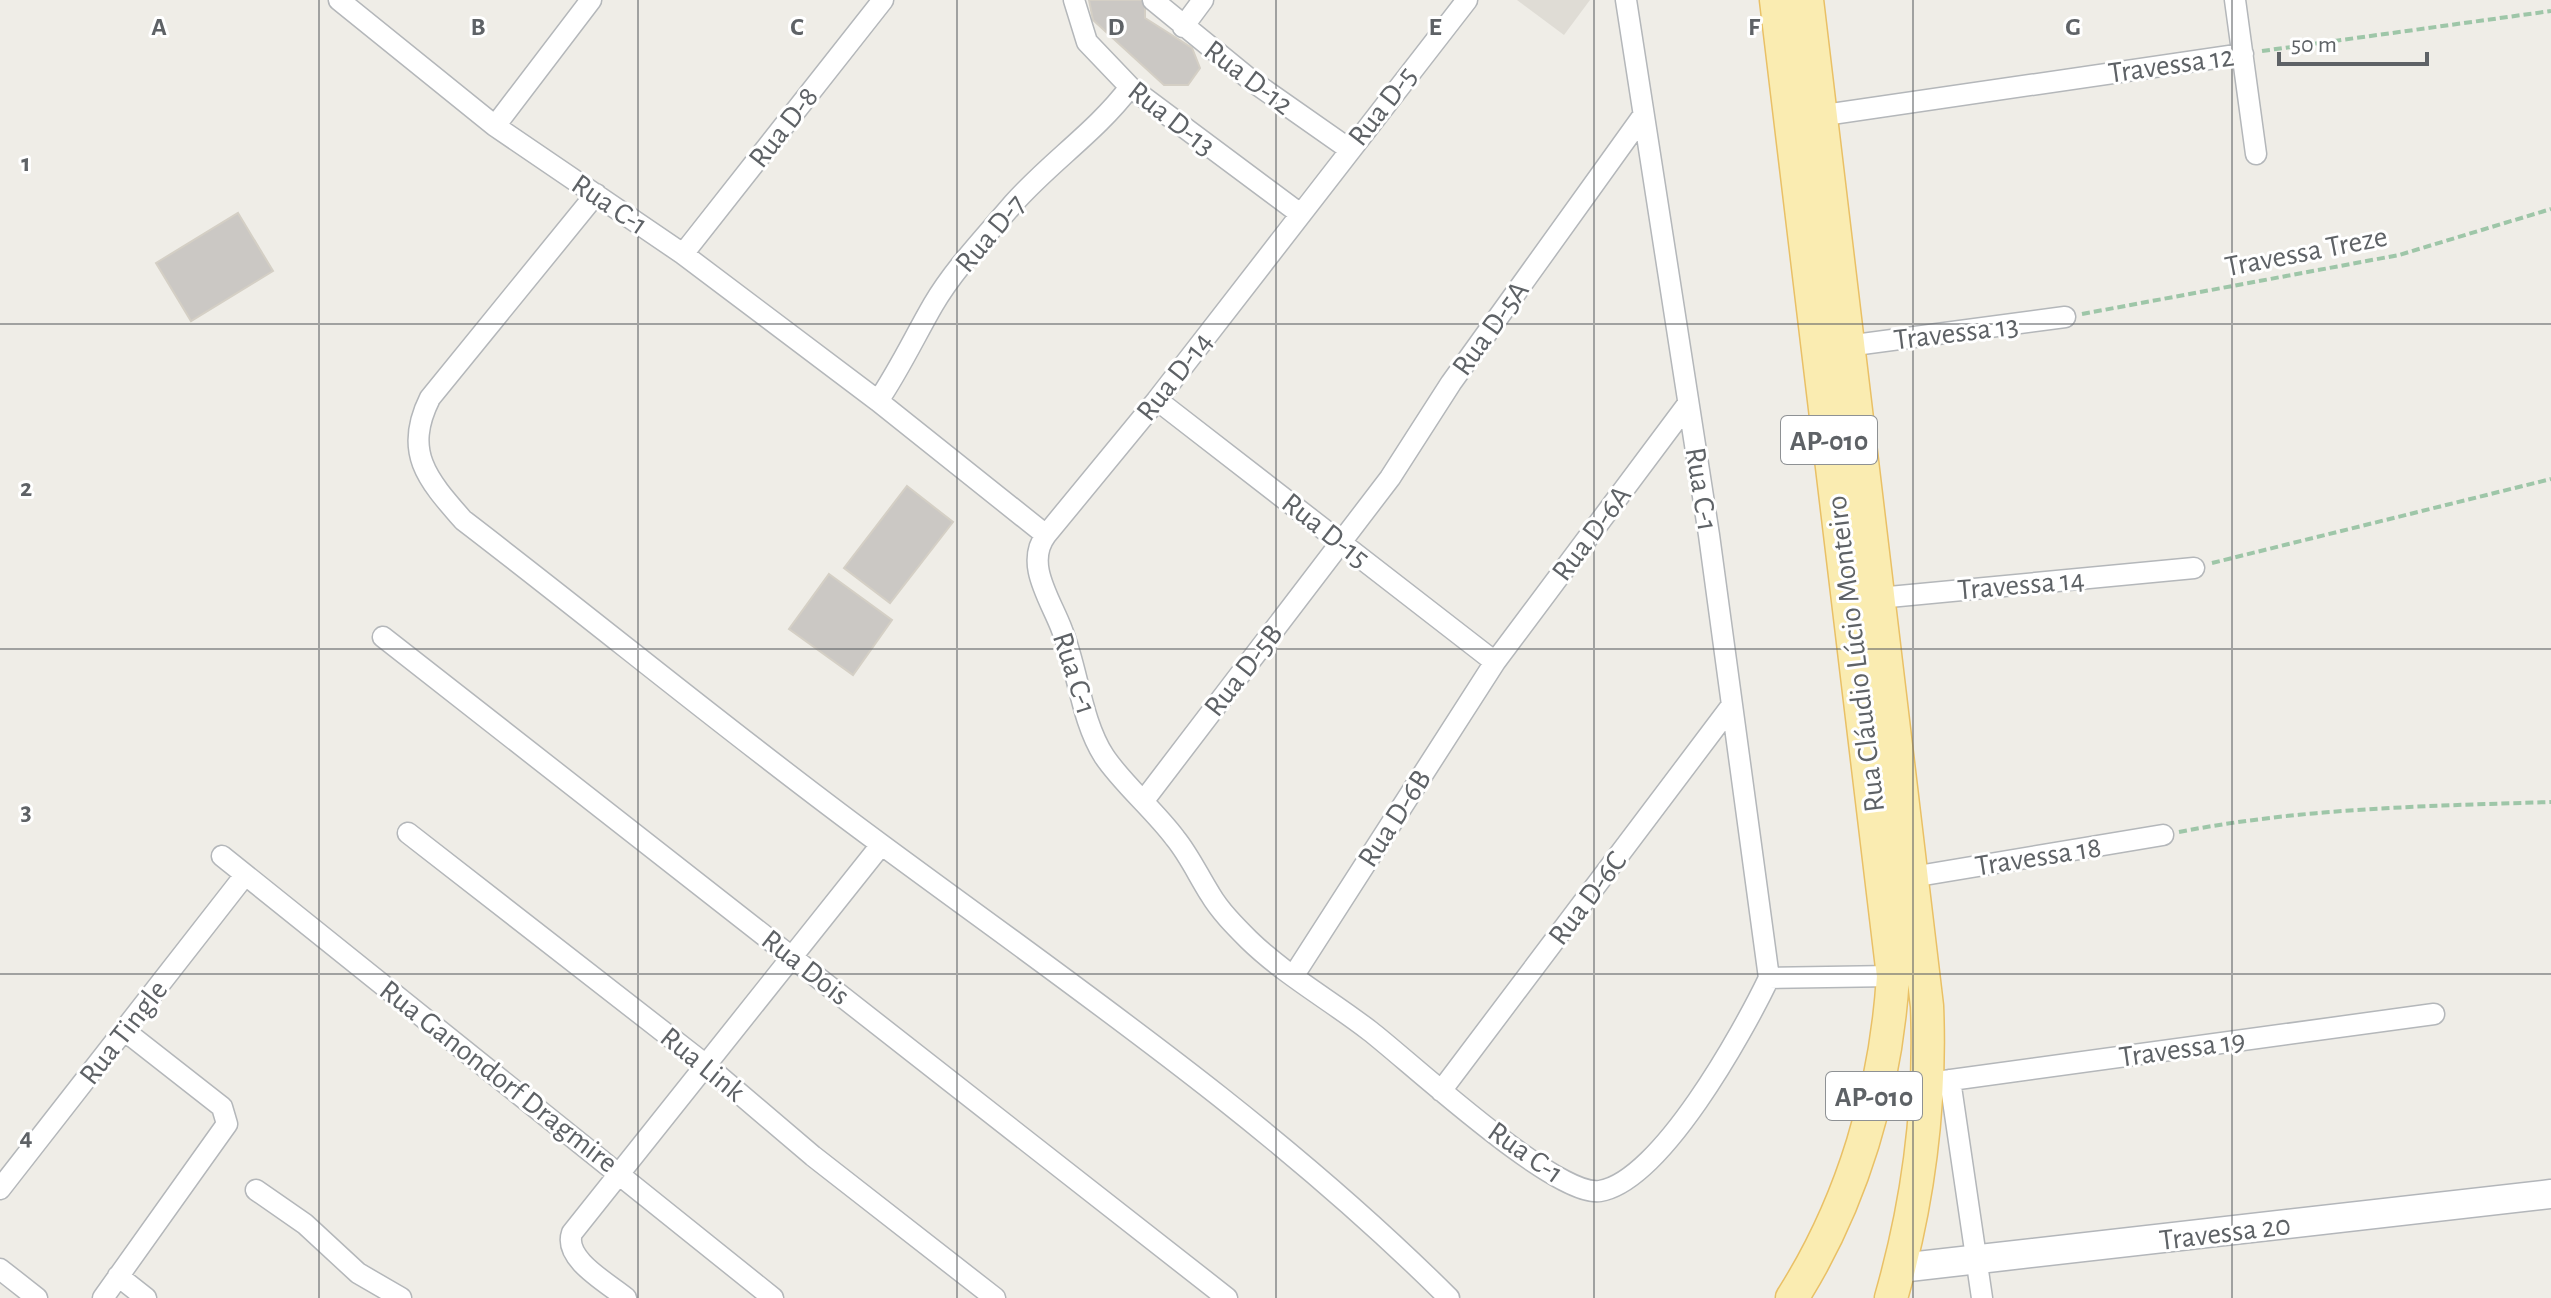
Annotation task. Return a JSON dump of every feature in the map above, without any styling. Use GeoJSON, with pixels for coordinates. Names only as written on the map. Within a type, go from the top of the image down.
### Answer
{"type":"FeatureCollection","features":[{"type":"Feature","properties":{"kind":"main road","name":"Rua Cláudio Lúcio Monteiro"},"geometry":{"type":"LineString","coordinates":[[1776,0],[1806,118],[1847,346],[1863,600]]}},
{"type":"Feature","properties":{"kind":"main road","name":"Rua Cláudio Lúcio Monteiro"},"geometry":{"type":"LineString","coordinates":[[1807,0],[1806,118],[1897,878]]}},
{"type":"Feature","properties":{"kind":"main road","name":"AP-010"},"geometry":{"type":"LineString","coordinates":[[1895,1283],[1940,1082],[1908,976],[1897,878]]}},
{"type":"Feature","properties":{"kind":"main road","name":"AP-010"},"geometry":{"type":"LineString","coordinates":[[1792,1298],[1816,1260],[1859,1158],[1908,976]]}},
{"type":"Feature","properties":{"kind":"street","name":"Rua C-1"},"geometry":{"type":"LineString","coordinates":[[339,0],[495,126],[683,254],[878,401],[1046,535],[1038,547],[1038,567],[1070,650],[1094,734],[1108,761],[1145,799],[1189,857],[1222,911],[1260,950],[1371,1032],[1441,1091],[1562,1180],[1589,1191],[1609,1188],[1642,1169],[1665,1145],[1722,1062],[1769,978],[1732,705],[1626,0]]}},
{"type":"Feature","properties":{"kind":"street"},"geometry":{"type":"LineString","coordinates":[[495,126],[591,0]]}},
{"type":"Feature","properties":{"kind":"street","name":"Rua D-8"},"geometry":{"type":"LineString","coordinates":[[683,254],[883,0]]}},
{"type":"Feature","properties":{"kind":"street","name":"Rua D-13"},"geometry":{"type":"LineString","coordinates":[[1074,0],[1087,42],[1130,87],[1299,213]]}},
{"type":"Feature","properties":{"kind":"street","name":"Rua D-12"},"geometry":{"type":"LineString","coordinates":[[1153,0],[1252,81],[1349,149]]}},
{"type":"Feature","properties":{"kind":"street"},"geometry":{"type":"LineString","coordinates":[[1183,27],[1203,0]]}},
{"type":"Feature","properties":{"kind":"street","name":"Rua D-5"},"geometry":{"type":"LineString","coordinates":[[1299,213],[1467,0]]}},
{"type":"Feature","properties":{"kind":"street"},"geometry":{"type":"LineString","coordinates":[[2235,0],[2256,154]]}},
{"type":"Feature","properties":{"kind":"street","name":"Travessa 12"},"geometry":{"type":"LineString","coordinates":[[1806,118],[2243,54]]}},
{"type":"Feature","properties":{"kind":"street","name":"Rua D-7"},"geometry":{"type":"LineString","coordinates":[[878,401],[910,353],[933,305],[964,264],[1026,191],[1104,119],[1130,87]]}},
{"type":"Feature","properties":{"kind":"street","name":"Rua D-5A"},"geometry":{"type":"LineString","coordinates":[[1342,542],[1407,454],[1451,383],[1642,117]]}},
{"type":"Feature","properties":{"kind":"street"},"geometry":{"type":"LineString","coordinates":[[596,194],[430,398],[417,424],[416,444],[423,466],[438,491],[463,520],[780,769],[1066,977],[1265,1133],[1338,1192],[1449,1298]]}},
{"type":"Feature","properties":{"kind":"street","name":"Rua D-14"},"geometry":{"type":"LineString","coordinates":[[1046,535],[1157,400],[1299,213]]}},
{"type":"Feature","properties":{"kind":"street","name":"Travessa 13"},"geometry":{"type":"LineString","coordinates":[[1847,346],[2065,317]]}},
{"type":"Feature","properties":{"kind":"street","name":"Rua D-15"},"geometry":{"type":"LineString","coordinates":[[1157,400],[1495,662]]}},
{"type":"Feature","properties":{"kind":"street","name":"Rua D-6A"},"geometry":{"type":"LineString","coordinates":[[1495,662],[1687,405]]}},
{"type":"Feature","properties":{"kind":"street","name":"Rua D-5B"},"geometry":{"type":"LineString","coordinates":[[1145,799],[1342,542]]}},
{"type":"Feature","properties":{"kind":"street","name":"Travessa 14"},"geometry":{"type":"LineString","coordinates":[[1863,600],[2194,568]]}},
{"type":"Feature","properties":{"kind":"street","name":"Rua Dois"},"geometry":{"type":"LineString","coordinates":[[383,637],[1227,1298]]}},
{"type":"Feature","properties":{"kind":"street","name":"Rua D-6B"},"geometry":{"type":"LineString","coordinates":[[1294,975],[1495,662]]}},
{"type":"Feature","properties":{"kind":"street","name":"Rua D-6C"},"geometry":{"type":"LineString","coordinates":[[1441,1091],[1732,705]]}},
{"type":"Feature","properties":{"kind":"street","name":"Rua Link"},"geometry":{"type":"LineString","coordinates":[[408,833],[706,1065],[813,1156],[995,1298]]}},
{"type":"Feature","properties":{"kind":"street","name":"Travessa 18"},"geometry":{"type":"LineString","coordinates":[[1897,878],[2163,835]]}},
{"type":"Feature","properties":{"kind":"street"},"geometry":{"type":"LineString","coordinates":[[626,1298],[577,1257],[571,1245],[572,1233],[881,845]]}},
{"type":"Feature","properties":{"kind":"street","name":"Rua Ganondorf Dragmire"},"geometry":{"type":"LineString","coordinates":[[222,856],[619,1171],[773,1298]]}},
{"type":"Feature","properties":{"kind":"street","name":"Rua Tingle"},"geometry":{"type":"LineString","coordinates":[[0,1189],[245,875]]}},
{"type":"Feature","properties":{"kind":"street"},"geometry":{"type":"LineString","coordinates":[[1769,978],[1908,976]]}},
{"type":"Feature","properties":{"kind":"street","name":"Travessa 19"},"geometry":{"type":"LineString","coordinates":[[1940,1082],[2434,1014]]}},
{"type":"Feature","properties":{"kind":"street"},"geometry":{"type":"LineString","coordinates":[[103,1298],[227,1124],[222,1107],[125,1031]]}},
{"type":"Feature","properties":{"kind":"street"},"geometry":{"type":"LineString","coordinates":[[1940,1082],[1982,1298]]}},
{"type":"Feature","properties":{"kind":"street"},"geometry":{"type":"LineString","coordinates":[[256,1190],[305,1224],[358,1273],[401,1298]]}},
{"type":"Feature","properties":{"kind":"street","name":"Travessa 20"},"geometry":{"type":"LineString","coordinates":[[1895,1283],[1975,1262],[2551,1194]]}},
{"type":"Feature","properties":{"kind":"street"},"geometry":{"type":"LineString","coordinates":[[0,1269],[32,1297]]}},
{"type":"Feature","properties":{"kind":"street"},"geometry":{"type":"LineString","coordinates":[[118,1276],[146,1298]]}},
{"type":"Feature","properties":{"kind":"path","name":"Travessa 12"},"geometry":{"type":"LineString","coordinates":[[2243,54],[2551,11]]}},
{"type":"Feature","properties":{"kind":"path","name":"Travessa Treze"},"geometry":{"type":"LineString","coordinates":[[2065,317],[2399,255],[2551,209]]}},
{"type":"Feature","properties":{"kind":"path"},"geometry":{"type":"LineString","coordinates":[[2194,568],[2551,479]]}},
{"type":"Feature","properties":{"kind":"path"},"geometry":{"type":"LineString","coordinates":[[2163,835],[2239,820],[2339,809],[2551,802]]}},
{"type":"Feature","properties":{"kind":"shaded area"},"geometry":{"type":"Polygon","coordinates":[[[1517,0],[1590,0],[1564,35],[1517,0]]]}},
{"type":"Feature","properties":{"kind":"building"},"geometry":{"type":"Polygon","coordinates":[[[1089,0],[1145,0],[1145,18],[1192,48],[1200,68],[1188,85],[1164,85],[1093,20],[1089,0]]]}},
{"type":"Feature","properties":{"kind":"building"},"geometry":{"type":"Polygon","coordinates":[[[238,213],[273,271],[191,321],[156,263],[238,213]]]}},
{"type":"Feature","properties":{"kind":"building"},"geometry":{"type":"Polygon","coordinates":[[[907,486],[953,522],[890,603],[844,568],[907,486]]]}},
{"type":"Feature","properties":{"kind":"building"},"geometry":{"type":"Polygon","coordinates":[[[829,574],[892,620],[853,675],[789,629],[829,574]]]}}]}
